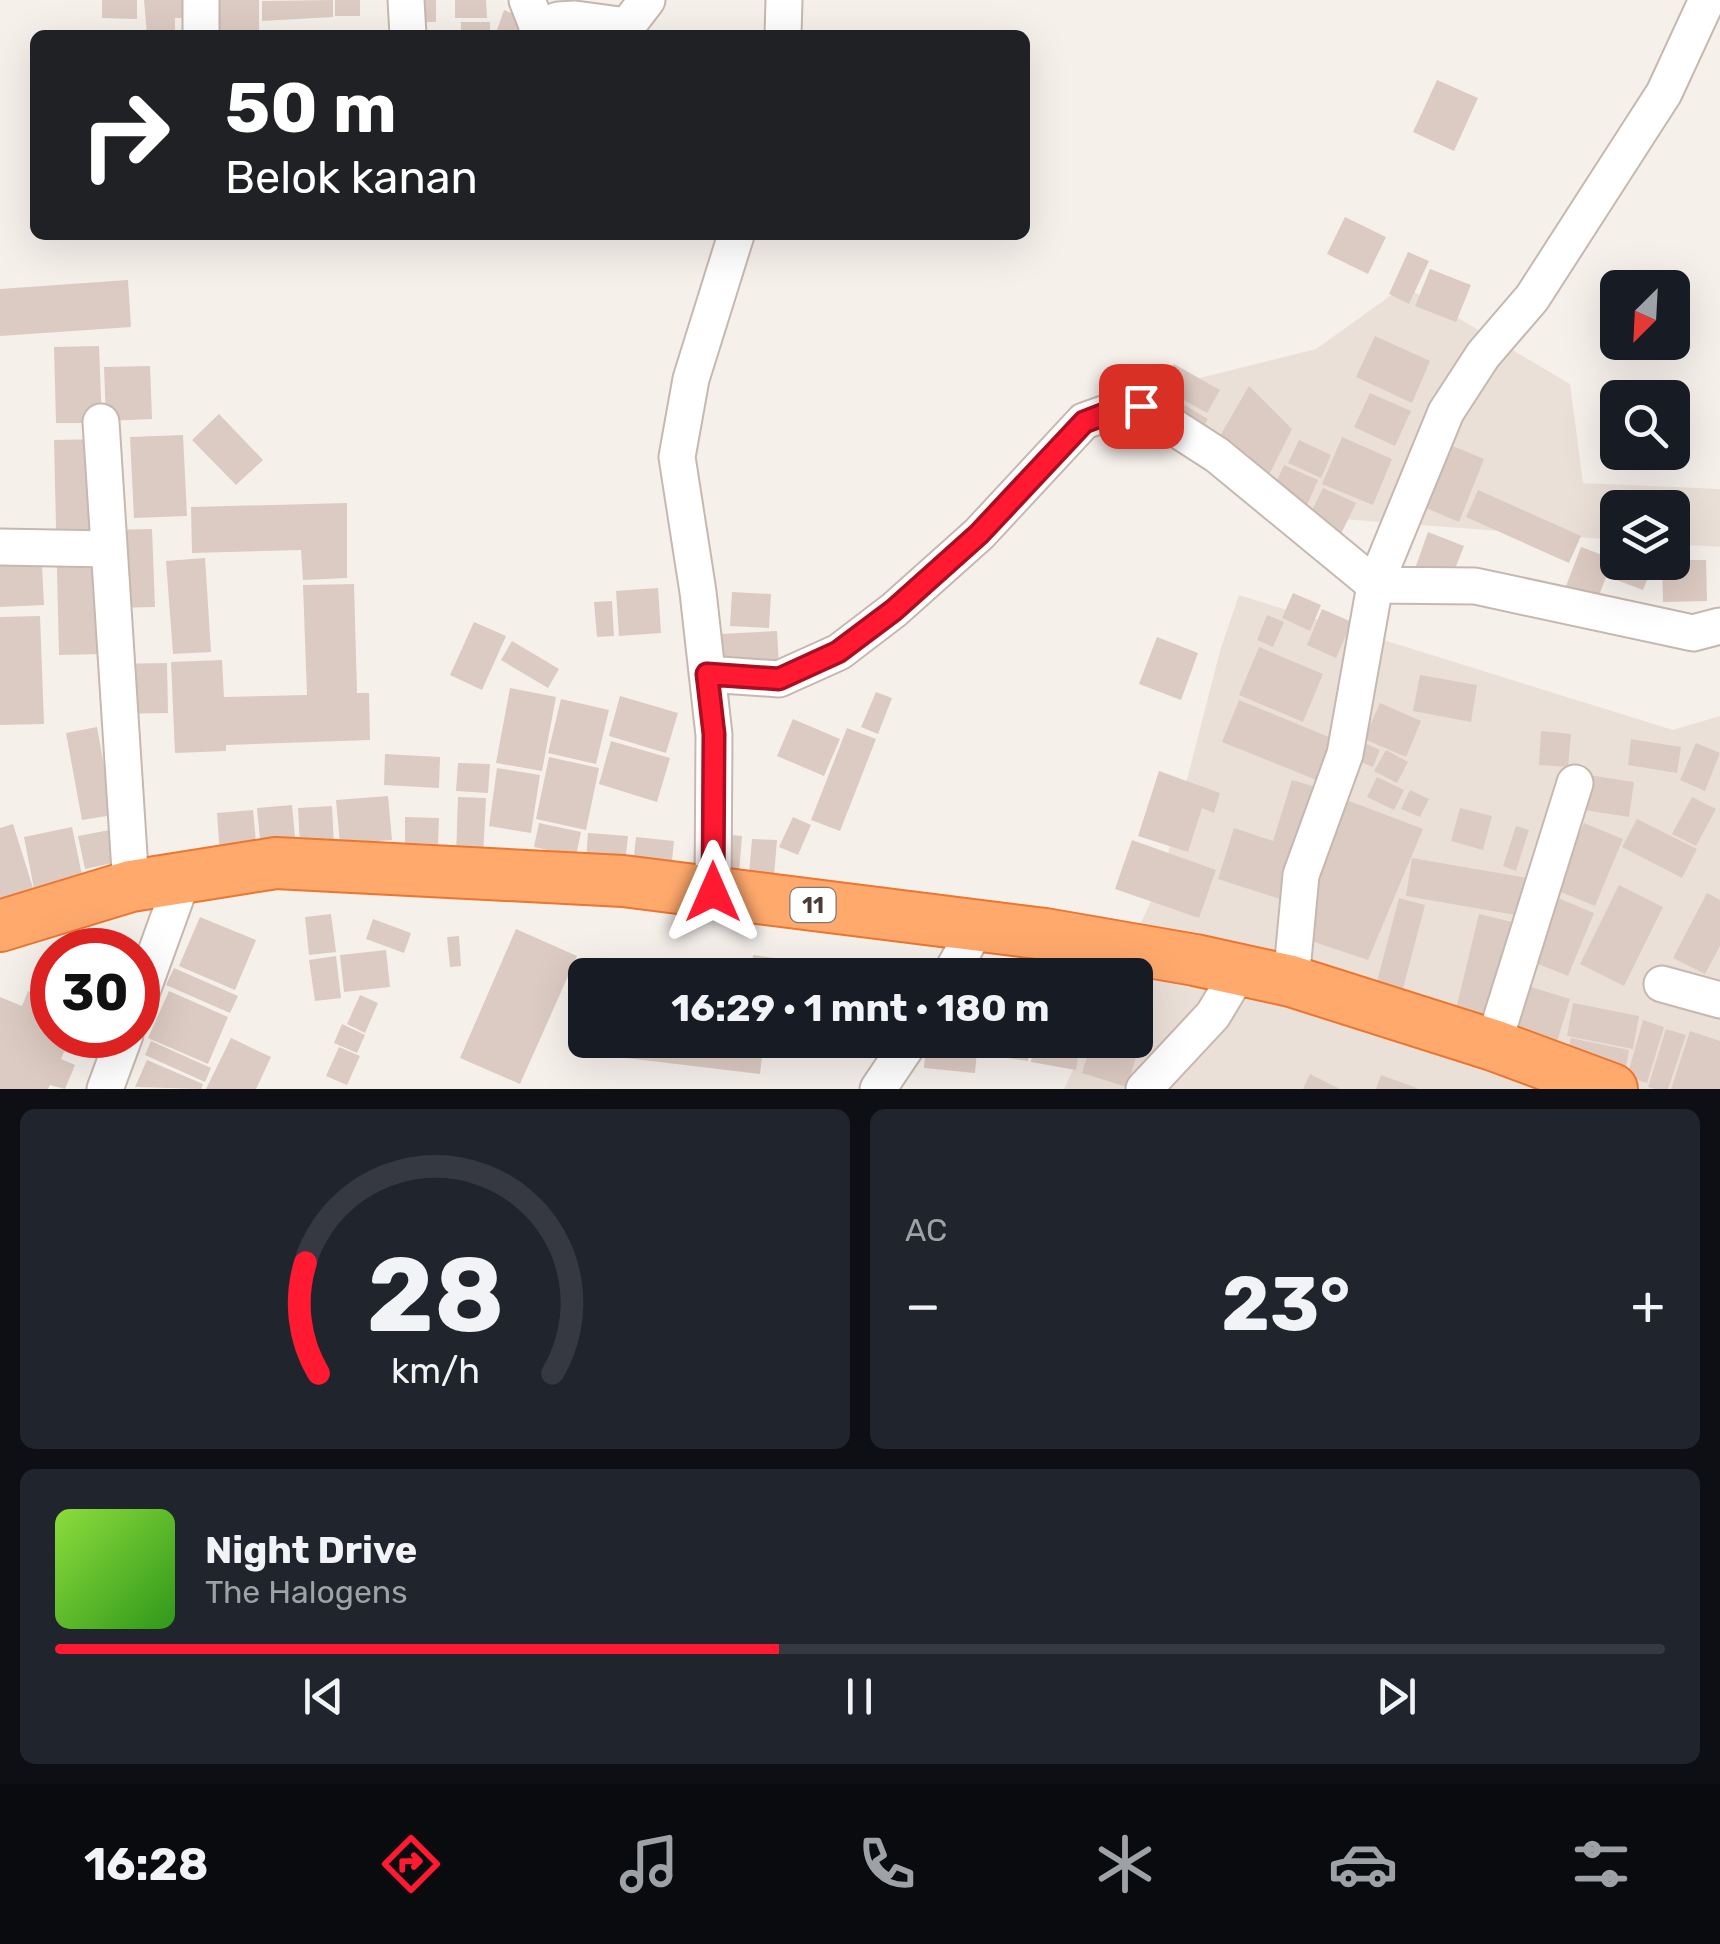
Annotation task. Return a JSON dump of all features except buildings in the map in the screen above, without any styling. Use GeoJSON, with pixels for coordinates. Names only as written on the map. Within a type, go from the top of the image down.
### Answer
{"type":"FeatureCollection","features":[{"type":"Feature","properties":{"kind":"highway","name":"11"},"geometry":{"type":"LineString","coordinates":[[0,926],[131,886],[276,863],[623,881],[1045,934],[1290,980],[1493,1045],[1612,1089]]}},
{"type":"Feature","properties":{"kind":"street"},"geometry":{"type":"LineString","coordinates":[[201,0],[201,30]]}},
{"type":"Feature","properties":{"kind":"street"},"geometry":{"type":"LineString","coordinates":[[406,0],[408,30]]}},
{"type":"Feature","properties":{"kind":"street"},"geometry":{"type":"LineString","coordinates":[[783,30],[784,0]]}},
{"type":"Feature","properties":{"kind":"street"},"geometry":{"type":"LineString","coordinates":[[1290,980],[1301,876],[1346,754],[1374,586],[1446,412],[1483,354],[1532,298],[1664,93],[1707,0]]}},
{"type":"Feature","properties":{"kind":"street"},"geometry":{"type":"LineString","coordinates":[[534,21],[644,20]]}},
{"type":"Feature","properties":{"kind":"street"},"geometry":{"type":"LineString","coordinates":[[713,892],[714,734],[677,457],[691,379],[734,240]]}},
{"type":"Feature","properties":{"kind":"street"},"geometry":{"type":"LineString","coordinates":[[707,674],[779,679],[838,652],[894,610],[979,534],[1084,422],[1115,410],[1141,406],[1217,455],[1374,586],[1475,586],[1692,634],[1720,626]]}},
{"type":"Feature","properties":{"kind":"street"},"geometry":{"type":"LineString","coordinates":[[100,422],[131,886]]}},
{"type":"Feature","properties":{"kind":"street"},"geometry":{"type":"LineString","coordinates":[[0,547],[109,548]]}},
{"type":"Feature","properties":{"kind":"street"},"geometry":{"type":"LineString","coordinates":[[1493,1045],[1576,782]]}},
{"type":"Feature","properties":{"kind":"street"},"geometry":{"type":"LineString","coordinates":[[160,943],[184,878]]}},
{"type":"Feature","properties":{"kind":"street"},"geometry":{"type":"LineString","coordinates":[[960,958],[978,925]]}},
{"type":"Feature","properties":{"kind":"street"},"geometry":{"type":"LineString","coordinates":[[1144,1089],[1212,1015],[1240,970]]}},
{"type":"Feature","properties":{"kind":"street"},"geometry":{"type":"LineString","coordinates":[[1662,984],[1720,1000]]}},
{"type":"Feature","properties":{"kind":"street"},"geometry":{"type":"LineString","coordinates":[[105,1089],[116,1058]]}},
{"type":"Feature","properties":{"kind":"street"},"geometry":{"type":"LineString","coordinates":[[878,1089],[899,1058]]}},
{"type":"Feature","properties":{"kind":"shaded area"},"geometry":{"type":"Polygon","coordinates":[[[1404,286],[1570,384],[1583,483],[1720,489],[1720,547],[1690,545],[1690,490],[1600,490],[1600,539],[1301,516],[1135,394],[1316,349],[1404,286]]]}},
{"type":"Feature","properties":{"kind":"shaded area"},"geometry":{"type":"Polygon","coordinates":[[[1239,595],[1673,730],[1720,716],[1720,1089],[1064,1089],[1079,1058],[1153,1058],[1153,958],[1125,958],[1162,877],[1220,651],[1239,595]]]}},
{"type":"Feature","properties":{"kind":"route"},"geometry":{"type":"LineString","coordinates":[[713,892],[714,734],[707,674],[779,679],[838,652],[894,610],[979,534],[1084,422],[1115,410],[1141,406]]}}]}
